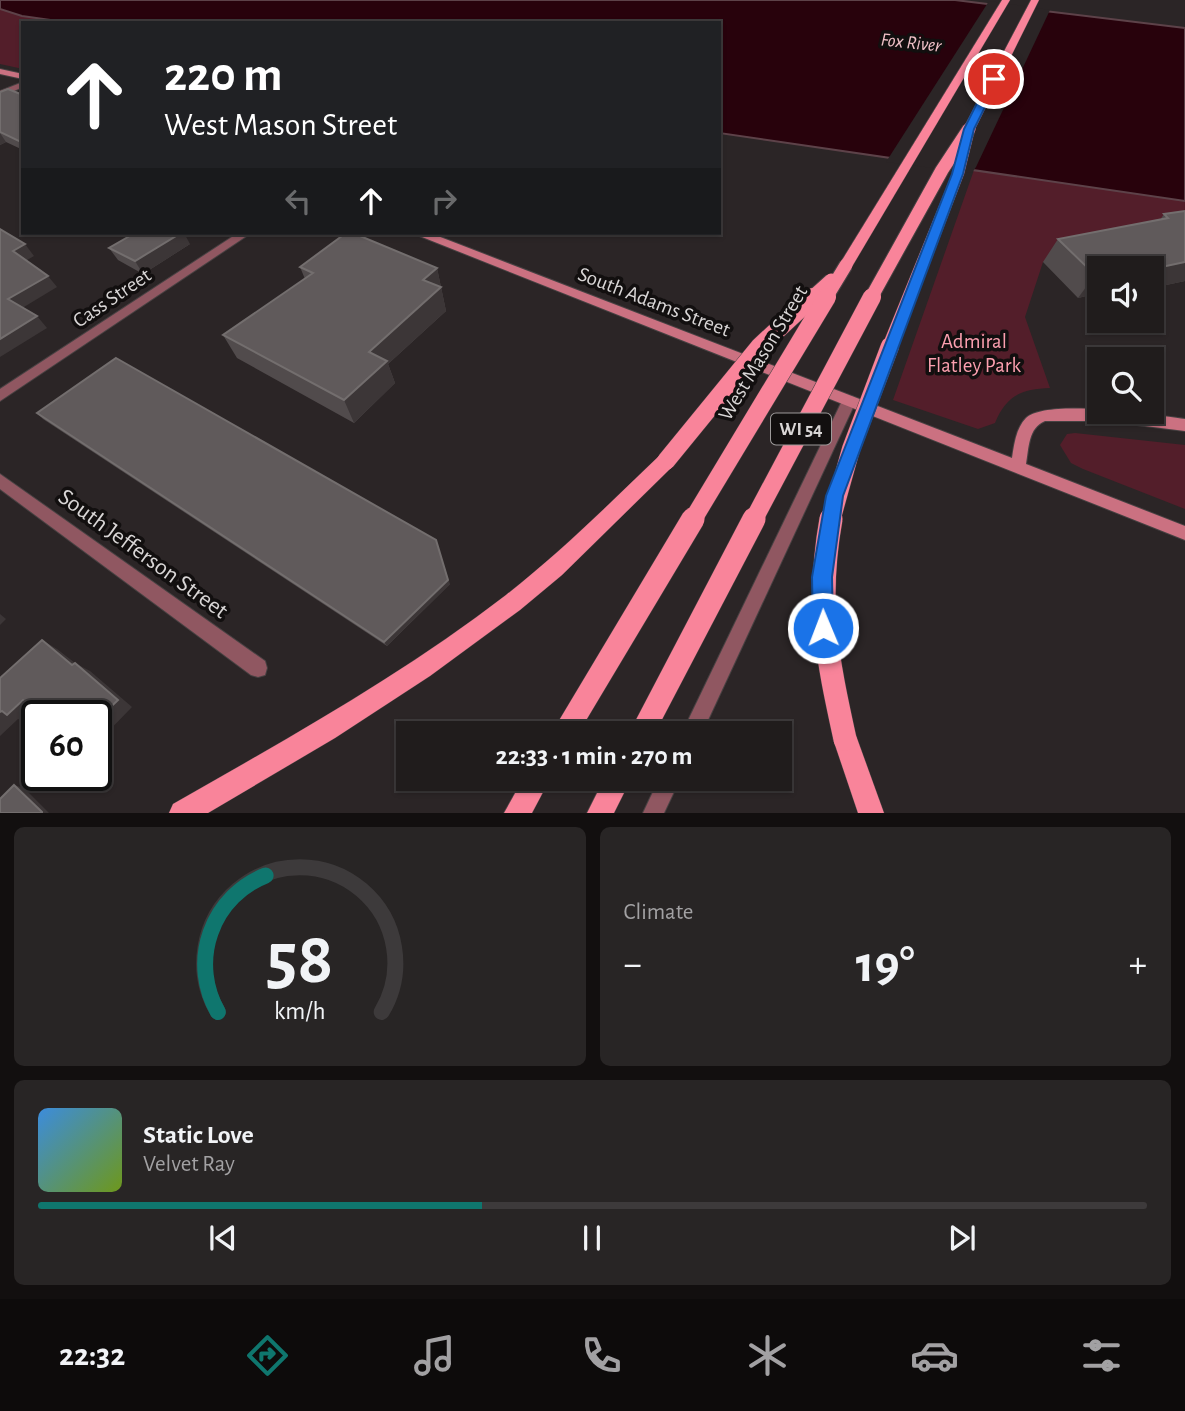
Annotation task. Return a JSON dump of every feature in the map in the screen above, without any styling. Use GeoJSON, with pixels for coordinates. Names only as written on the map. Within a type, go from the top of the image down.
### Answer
{"type":"FeatureCollection","features":[{"type":"Feature","properties":{"kind":"main road","name":"West Mason Street"},"geometry":{"type":"LineString","coordinates":[[572,721],[1006,0]]}},
{"type":"Feature","properties":{"kind":"main road","name":"WI 54"},"geometry":{"type":"LineString","coordinates":[[648,721],[831,371],[942,170],[969,129],[1035,0]]}},
{"type":"Feature","properties":{"kind":"main road"},"geometry":{"type":"LineString","coordinates":[[871,813],[845,739],[829,672],[823,628],[822,577],[827,530],[853,442],[958,174],[969,129]]}},
{"type":"Feature","properties":{"kind":"main road"},"geometry":{"type":"LineString","coordinates":[[182,813],[396,683],[489,620],[555,568],[666,461],[760,346],[846,265]]}},
{"type":"Feature","properties":{"kind":"main road"},"geometry":{"type":"LineString","coordinates":[[517,813],[530,791]]}},
{"type":"Feature","properties":{"kind":"main road"},"geometry":{"type":"LineString","coordinates":[[600,813],[612,791]]}},
{"type":"Feature","properties":{"kind":"street"},"geometry":{"type":"LineString","coordinates":[[0,71],[21,76]]}},
{"type":"Feature","properties":{"kind":"street"},"geometry":{"type":"LineString","coordinates":[[0,94],[21,85]]}},
{"type":"Feature","properties":{"kind":"street","name":"Cass Street"},"geometry":{"type":"LineString","coordinates":[[0,396],[242,235]]}},
{"type":"Feature","properties":{"kind":"street","name":"South Adams Street"},"geometry":{"type":"LineString","coordinates":[[426,235],[1185,533]]}},
{"type":"Feature","properties":{"kind":"street"},"geometry":{"type":"LineString","coordinates":[[698,721],[849,401]]}},
{"type":"Feature","properties":{"kind":"street"},"geometry":{"type":"LineString","coordinates":[[1018,467],[1026,431],[1032,421],[1042,415],[1066,412],[1185,425]]}},
{"type":"Feature","properties":{"kind":"street","name":"South Jefferson Street"},"geometry":{"type":"LineString","coordinates":[[0,480],[258,668]]}},
{"type":"Feature","properties":{"kind":"street"},"geometry":{"type":"LineString","coordinates":[[653,813],[664,791]]}},
{"type":"Feature","properties":{"kind":"green space"},"geometry":{"type":"Polygon","coordinates":[[[0,9],[22,16],[58,21],[21,21],[21,69],[0,64],[0,9]]]}},
{"type":"Feature","properties":{"kind":"green space","name":"Admiral Flatley Park"},"geometry":{"type":"Polygon","coordinates":[[[974,170],[1185,201],[1185,234],[1043,262],[1025,317],[1050,388],[1023,392],[1004,406],[995,423],[978,429],[893,400],[974,170]]]}},
{"type":"Feature","properties":{"kind":"green space"},"geometry":{"type":"Polygon","coordinates":[[[1067,434],[1185,445],[1185,509],[1071,463],[1060,445],[1067,434]]]}},
{"type":"Feature","properties":{"kind":"water","name":"Fox River"},"geometry":{"type":"Polygon","coordinates":[[[0,0],[955,0],[1185,28],[1185,201],[721,133],[721,21],[58,21],[22,16],[0,9],[0,0]]]}},
{"type":"Feature","properties":{"kind":"pier"},"geometry":{"type":"Polygon","coordinates":[[[989,1],[1050,10],[976,167],[972,173],[886,162],[989,1]]]}},
{"type":"Feature","properties":{"kind":"building"},"geometry":{"type":"Polygon","coordinates":[[[8,89],[21,94],[21,142],[0,132],[0,92],[8,89]]]}},
{"type":"Feature","properties":{"kind":"building"},"geometry":{"type":"Polygon","coordinates":[[[1185,211],[1185,262],[1164,266],[1164,256],[1087,256],[1087,267],[1058,239],[1168,218],[1164,214],[1185,211]]]}},
{"type":"Feature","properties":{"kind":"building"},"geometry":{"type":"Polygon","coordinates":[[[0,229],[25,244],[13,251],[48,276],[8,299],[37,316],[0,339],[0,229]]]}},
{"type":"Feature","properties":{"kind":"building"},"geometry":{"type":"Polygon","coordinates":[[[132,235],[178,235],[135,261],[109,248],[132,235]]]}},
{"type":"Feature","properties":{"kind":"building"},"geometry":{"type":"Polygon","coordinates":[[[343,235],[358,235],[437,268],[423,280],[441,287],[369,352],[387,361],[344,400],[223,335],[313,273],[300,267],[343,235]]]}},
{"type":"Feature","properties":{"kind":"building"},"geometry":{"type":"Polygon","coordinates":[[[116,358],[436,540],[448,580],[384,642],[37,413],[116,358]]]}},
{"type":"Feature","properties":{"kind":"building"},"geometry":{"type":"Polygon","coordinates":[[[42,640],[72,665],[75,663],[118,700],[112,706],[112,700],[21,700],[7,715],[0,712],[0,678],[42,640]]]}},
{"type":"Feature","properties":{"kind":"building"},"geometry":{"type":"Polygon","coordinates":[[[14,785],[42,813],[0,813],[0,799],[14,785]]]}},
{"type":"Feature","properties":{"kind":"route"},"geometry":{"type":"LineString","coordinates":[[823,628],[822,577],[827,530],[835,496],[853,442],[958,174],[969,129],[994,79]]}}]}
